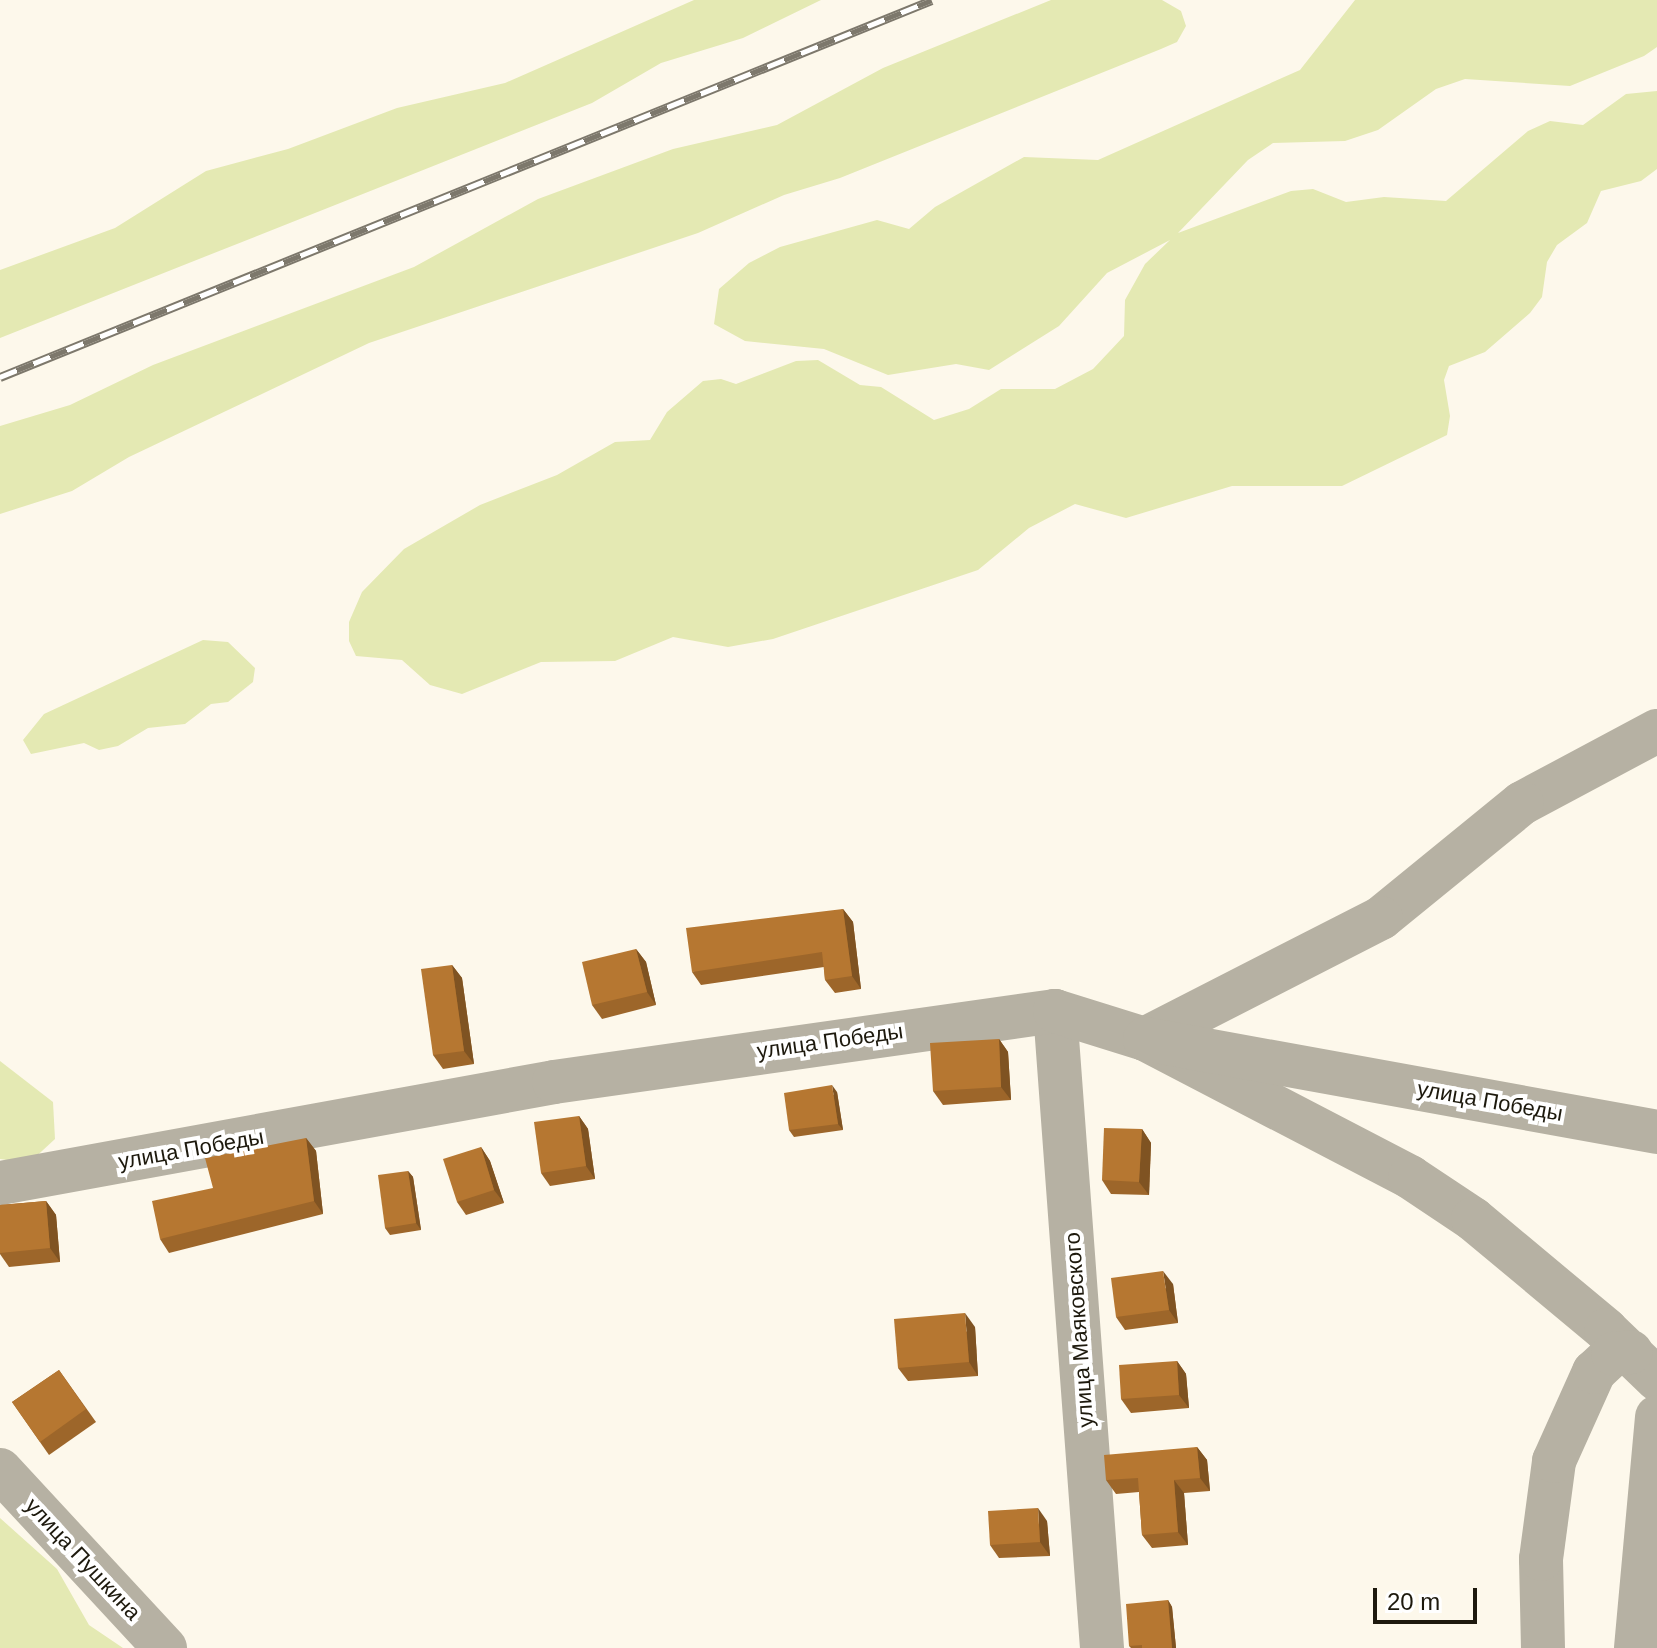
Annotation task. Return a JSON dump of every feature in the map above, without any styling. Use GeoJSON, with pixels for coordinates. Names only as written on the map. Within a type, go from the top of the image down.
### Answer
{"type":"FeatureCollection","features":[{"type":"Feature","properties":{"kind":"street"},"geometry":{"type":"LineString","coordinates":[[1145,1039],[1381,918],[1522,803],[1657,731]]}},
{"type":"Feature","properties":{"kind":"street","name":"улица Победы"},"geometry":{"type":"LineString","coordinates":[[0,1183],[554,1082],[1055,1011],[1145,1039],[1657,1132]]}},
{"type":"Feature","properties":{"kind":"street","name":"улица Маяковского"},"geometry":{"type":"LineString","coordinates":[[1055,1011],[1102,1648]]}},
{"type":"Feature","properties":{"kind":"street"},"geometry":{"type":"LineString","coordinates":[[1145,1039],[1410,1177],[1535,1268],[1644,1366]]}},
{"type":"Feature","properties":{"kind":"street"},"geometry":{"type":"LineString","coordinates":[[1543,1648],[1541,1559],[1554,1461],[1594,1372],[1613,1354],[1644,1366]]}},
{"type":"Feature","properties":{"kind":"street"},"geometry":{"type":"LineString","coordinates":[[1636,1648],[1657,1417]]}},
{"type":"Feature","properties":{"kind":"street","name":"улица Пушкина"},"geometry":{"type":"LineString","coordinates":[[0,1470],[165,1648]]}},
{"type":"Feature","properties":{"kind":"green space"},"geometry":{"type":"Polygon","coordinates":[[[694,0],[821,0],[743,38],[661,63],[592,103],[0,338],[0,270],[115,228],[206,171],[288,149],[397,108],[505,83],[694,0]]]}},
{"type":"Feature","properties":{"kind":"green space"},"geometry":{"type":"Polygon","coordinates":[[[1051,0],[1162,0],[1181,11],[1186,26],[1177,42],[840,178],[784,195],[698,233],[369,343],[129,457],[72,491],[0,514],[0,426],[70,405],[153,365],[414,267],[538,199],[673,149],[777,125],[883,68],[1051,0]]]}},
{"type":"Feature","properties":{"kind":"green space"},"geometry":{"type":"Polygon","coordinates":[[[1355,0],[1657,0],[1657,47],[1644,56],[1570,86],[1465,79],[1436,89],[1378,130],[1345,141],[1273,143],[1248,160],[1178,233],[1291,191],[1313,189],[1346,202],[1384,197],[1446,201],[1528,131],[1550,121],[1583,125],[1626,94],[1657,91],[1657,169],[1641,181],[1601,191],[1587,223],[1557,245],[1547,262],[1542,297],[1530,313],[1485,352],[1449,366],[1444,380],[1450,416],[1447,435],[1342,486],[1232,486],[1126,518],[1075,504],[1029,528],[978,570],[773,639],[728,647],[673,637],[615,661],[541,662],[462,694],[430,685],[402,660],[356,656],[349,641],[349,622],[362,592],[404,549],[480,505],[557,475],[615,442],[650,440],[667,412],[703,381],[721,379],[736,384],[796,361],[818,360],[860,385],[881,387],[934,420],[969,409],[1001,389],[1055,389],[1093,369],[1124,336],[1125,300],[1145,264],[1170,240],[1107,273],[1059,326],[989,370],[956,364],[888,375],[824,349],[745,341],[714,324],[719,289],[749,263],[780,247],[877,220],[909,229],[935,207],[1024,157],[1098,160],[1300,70],[1355,0]]]}},
{"type":"Feature","properties":{"kind":"green space"},"geometry":{"type":"Polygon","coordinates":[[[203,640],[228,642],[255,668],[253,682],[228,702],[211,704],[185,724],[148,728],[118,746],[99,750],[84,743],[31,754],[23,740],[44,714],[203,640]]]}},
{"type":"Feature","properties":{"kind":"green space"},"geometry":{"type":"Polygon","coordinates":[[[0,1061],[53,1102],[55,1139],[29,1163],[0,1159],[0,1061]]]}},
{"type":"Feature","properties":{"kind":"green space"},"geometry":{"type":"Polygon","coordinates":[[[0,1518],[57,1569],[89,1625],[123,1648],[0,1648],[0,1518]]]}},
{"type":"Feature","properties":{"kind":"building"},"geometry":{"type":"Polygon","coordinates":[[[843,909],[852,976],[825,980],[822,952],[692,972],[686,928],[843,909]]]}},
{"type":"Feature","properties":{"kind":"building"},"geometry":{"type":"Polygon","coordinates":[[[636,949],[647,992],[592,1005],[582,962],[636,949]]]}},
{"type":"Feature","properties":{"kind":"building"},"geometry":{"type":"Polygon","coordinates":[[[452,965],[464,1051],[433,1055],[421,969],[452,965]]]}},
{"type":"Feature","properties":{"kind":"building"},"geometry":{"type":"Polygon","coordinates":[[[999,1039],[1001,1087],[933,1091],[930,1043],[999,1039]]]}},
{"type":"Feature","properties":{"kind":"building"},"geometry":{"type":"Polygon","coordinates":[[[832,1085],[838,1124],[789,1130],[784,1093],[832,1085]]]}},
{"type":"Feature","properties":{"kind":"building"},"geometry":{"type":"Polygon","coordinates":[[[579,1116],[586,1166],[541,1173],[534,1122],[579,1116]]]}},
{"type":"Feature","properties":{"kind":"building"},"geometry":{"type":"Polygon","coordinates":[[[1104,1128],[1142,1129],[1139,1182],[1102,1180],[1104,1128]]]}},
{"type":"Feature","properties":{"kind":"building"},"geometry":{"type":"Polygon","coordinates":[[[306,1138],[314,1201],[160,1239],[152,1201],[213,1188],[205,1158],[306,1138]]]}},
{"type":"Feature","properties":{"kind":"building"},"geometry":{"type":"Polygon","coordinates":[[[481,1147],[494,1190],[457,1202],[443,1159],[481,1147]]]}},
{"type":"Feature","properties":{"kind":"building"},"geometry":{"type":"Polygon","coordinates":[[[408,1171],[416,1223],[385,1228],[378,1175],[408,1171]]]}},
{"type":"Feature","properties":{"kind":"building"},"geometry":{"type":"Polygon","coordinates":[[[46,1201],[50,1248],[0,1253],[0,1205],[46,1201]]]}},
{"type":"Feature","properties":{"kind":"building"},"geometry":{"type":"Polygon","coordinates":[[[1163,1271],[1169,1310],[1116,1317],[1111,1278],[1163,1271]]]}},
{"type":"Feature","properties":{"kind":"building"},"geometry":{"type":"Polygon","coordinates":[[[965,1313],[969,1362],[898,1368],[894,1319],[965,1313]]]}},
{"type":"Feature","properties":{"kind":"building"},"geometry":{"type":"Polygon","coordinates":[[[1177,1361],[1179,1395],[1121,1399],[1119,1365],[1177,1361]]]}},
{"type":"Feature","properties":{"kind":"building"},"geometry":{"type":"Polygon","coordinates":[[[59,1370],[86,1409],[40,1442],[12,1402],[59,1370]]]}},
{"type":"Feature","properties":{"kind":"building"},"geometry":{"type":"Polygon","coordinates":[[[1197,1447],[1200,1478],[1174,1480],[1178,1532],[1142,1535],[1138,1478],[1106,1480],[1104,1455],[1197,1447]]]}},
{"type":"Feature","properties":{"kind":"building"},"geometry":{"type":"Polygon","coordinates":[[[1038,1508],[1040,1542],[990,1545],[988,1511],[1038,1508]]]}},
{"type":"Feature","properties":{"kind":"building"},"geometry":{"type":"Polygon","coordinates":[[[1168,1600],[1172,1648],[1129,1646],[1126,1604],[1168,1600]]]}},
{"type":"Feature","properties":{"kind":"railway"},"geometry":{"type":"LineString","coordinates":[[0,377],[932,0]]}}]}
